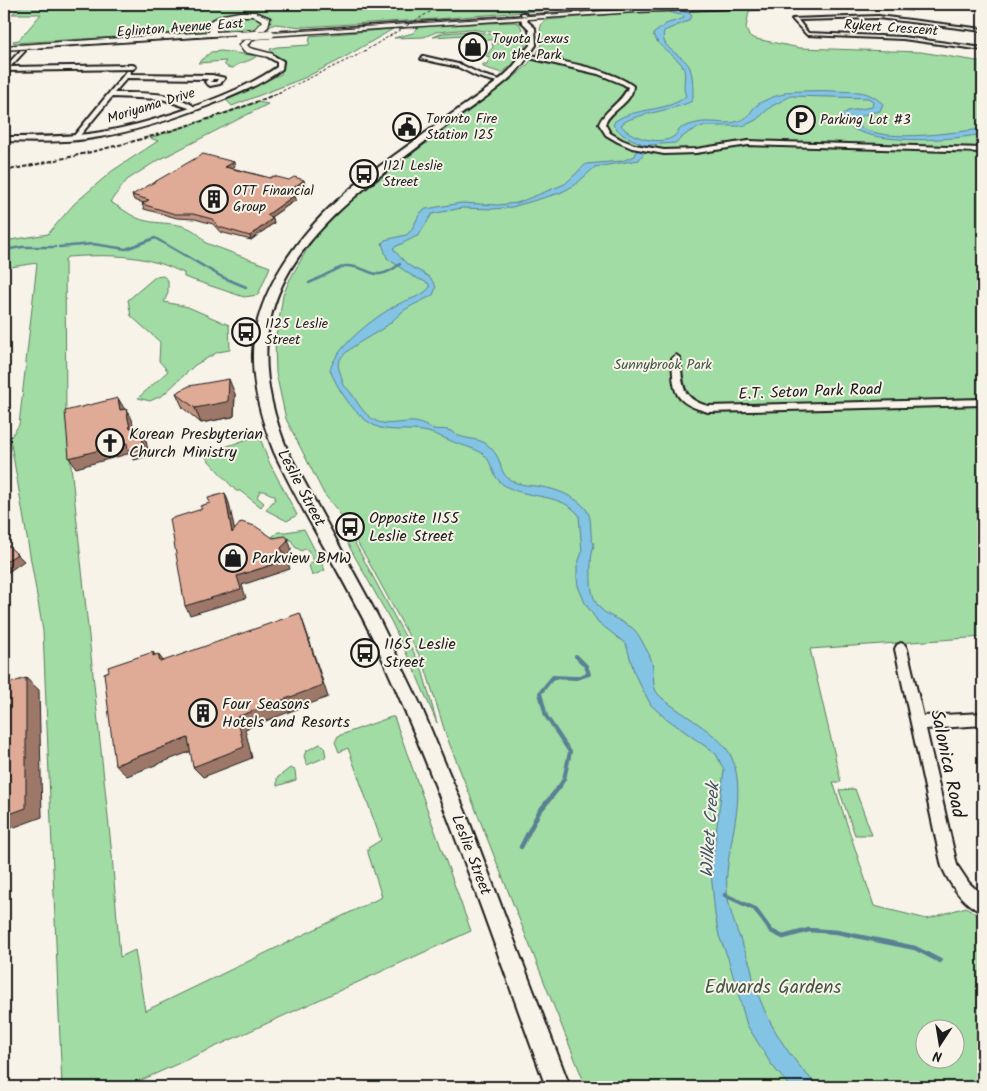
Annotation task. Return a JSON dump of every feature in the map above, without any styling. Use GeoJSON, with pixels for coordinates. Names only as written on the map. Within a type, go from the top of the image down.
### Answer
{"type":"FeatureCollection","features":[{"type":"Feature","properties":{"kind":"main road","name":"Eglinton Avenue East"},"geometry":{"type":"LineString","coordinates":[[694,6],[703,4]]}},
{"type":"Feature","properties":{"kind":"main road","name":"Eglinton Avenue East"},"geometry":{"type":"LineString","coordinates":[[4,48],[249,32],[328,30],[526,19],[634,9],[806,4]]}},
{"type":"Feature","properties":{"kind":"main road"},"geometry":{"type":"LineString","coordinates":[[212,35],[213,23],[222,18],[242,14],[264,17],[268,20],[265,25],[246,39],[242,45],[247,50],[270,56]]}},
{"type":"Feature","properties":{"kind":"main road","name":"Eglinton Avenue East"},"geometry":{"type":"LineString","coordinates":[[4,52],[239,36],[272,32],[526,19]]}},
{"type":"Feature","properties":{"kind":"main road","name":"Leslie Street"},"geometry":{"type":"LineString","coordinates":[[526,19],[534,37],[533,45],[511,73],[352,192],[328,212],[291,256],[273,292],[261,335],[259,354],[267,416],[271,426],[287,465],[390,656],[441,775],[558,1087]]}},
{"type":"Feature","properties":{"kind":"main road"},"geometry":{"type":"LineString","coordinates":[[270,56],[266,54],[264,44],[274,35],[328,30]]}},
{"type":"Feature","properties":{"kind":"main road","name":"Moriyama Drive"},"geometry":{"type":"LineString","coordinates":[[4,139],[75,138],[124,130],[238,91],[274,73],[280,68],[281,62],[270,56]]}},
{"type":"Feature","properties":{"kind":"street","name":"Rykert Crescent"},"geometry":{"type":"LineString","coordinates":[[983,30],[896,18],[794,19],[807,34],[903,38],[983,49]]}},
{"type":"Feature","properties":{"kind":"street"},"geometry":{"type":"LineString","coordinates":[[5,70],[23,51]]}},
{"type":"Feature","properties":{"kind":"street"},"geometry":{"type":"LineString","coordinates":[[526,56],[607,75],[628,83],[631,88],[628,97],[604,119],[602,124],[605,132],[638,148],[647,150],[680,152],[748,144],[983,150]]}},
{"type":"Feature","properties":{"kind":"street"},"geometry":{"type":"LineString","coordinates":[[423,58],[460,66],[480,76],[501,81]]}},
{"type":"Feature","properties":{"kind":"street"},"geometry":{"type":"LineString","coordinates":[[5,70],[133,68],[75,138]]}},
{"type":"Feature","properties":{"kind":"street"},"geometry":{"type":"LineString","coordinates":[[126,76],[212,77]]}},
{"type":"Feature","properties":{"kind":"street"},"geometry":{"type":"LineString","coordinates":[[111,95],[162,96],[192,107]]}},
{"type":"Feature","properties":{"kind":"street","name":"E.T. Seton Park Road"},"geometry":{"type":"LineString","coordinates":[[676,358],[677,389],[688,403],[708,409],[983,402]]}},
{"type":"Feature","properties":{"kind":"street","name":"Salonica Road"},"geometry":{"type":"LineString","coordinates":[[901,649],[950,867],[957,881],[968,895],[983,905]]}},
{"type":"Feature","properties":{"kind":"street"},"geometry":{"type":"LineString","coordinates":[[918,723],[983,718]]}},
{"type":"Feature","properties":{"kind":"green space"},"geometry":{"type":"Polygon","coordinates":[[[24,4],[680,4],[574,8],[302,27],[275,24],[265,29],[271,22],[270,18],[265,15],[236,13],[221,16],[208,22],[205,32],[14,43],[13,41],[19,40],[41,14],[12,14],[24,4]]]}},
{"type":"Feature","properties":{"kind":"green space","name":"Sunnybrook Park"},"geometry":{"type":"Polygon","coordinates":[[[905,5],[912,11],[830,8],[749,11],[746,28],[749,36],[756,39],[800,48],[921,52],[983,62],[983,637],[810,649],[841,782],[833,782],[874,906],[927,919],[966,907],[983,919],[983,1087],[586,1087],[446,735],[424,664],[366,557],[338,511],[324,494],[286,419],[276,373],[275,339],[283,295],[314,237],[329,220],[355,197],[518,74],[533,59],[540,48],[542,36],[540,29],[542,23],[546,20],[637,12],[789,6],[905,5]]]}},
{"type":"Feature","properties":{"kind":"green space"},"geometry":{"type":"Polygon","coordinates":[[[251,16],[263,20],[254,29],[226,30],[218,27],[219,23],[225,18],[251,16]]]}},
{"type":"Feature","properties":{"kind":"green space"},"geometry":{"type":"Polygon","coordinates":[[[519,23],[525,35],[470,29],[436,32],[424,37],[394,38],[413,33],[419,26],[519,23]]]}},
{"type":"Feature","properties":{"kind":"green space"},"geometry":{"type":"Polygon","coordinates":[[[393,29],[338,61],[304,78],[232,106],[226,100],[281,74],[285,61],[272,53],[270,49],[309,45],[310,36],[393,29]]]}},
{"type":"Feature","properties":{"kind":"green space"},"geometry":{"type":"Polygon","coordinates":[[[472,31],[507,37],[499,40],[470,40],[469,32],[465,32],[465,35],[433,37],[443,33],[472,31]]]}},
{"type":"Feature","properties":{"kind":"green space"},"geometry":{"type":"Polygon","coordinates":[[[509,37],[526,39],[522,54],[502,73],[483,67],[483,64],[487,64],[490,57],[486,56],[493,47],[492,43],[498,43],[497,41],[509,37]]]}},
{"type":"Feature","properties":{"kind":"green space"},"geometry":{"type":"Polygon","coordinates":[[[221,51],[257,56],[233,68],[227,67],[224,64],[226,61],[198,63],[211,52],[221,51]]]}},
{"type":"Feature","properties":{"kind":"green space"},"geometry":{"type":"Polygon","coordinates":[[[258,102],[268,104],[155,162],[127,180],[110,202],[137,218],[146,221],[173,224],[191,229],[206,243],[270,267],[258,295],[244,297],[184,277],[184,273],[165,265],[136,258],[90,256],[67,257],[65,260],[66,418],[112,855],[120,957],[135,950],[145,1011],[382,897],[368,853],[368,848],[381,840],[348,748],[339,752],[335,742],[338,736],[391,717],[394,717],[471,931],[133,1084],[133,1087],[62,1087],[43,631],[10,438],[19,425],[37,263],[4,268],[4,241],[48,234],[74,204],[112,171],[158,141],[150,138],[258,102]]]}},
{"type":"Feature","properties":{"kind":"green space"},"geometry":{"type":"Polygon","coordinates":[[[163,276],[168,280],[168,293],[164,302],[188,307],[229,325],[230,350],[218,352],[195,365],[163,395],[150,401],[138,398],[168,371],[159,361],[160,342],[131,316],[128,300],[155,277],[163,276]]]}},
{"type":"Feature","properties":{"kind":"green space"},"geometry":{"type":"Polygon","coordinates":[[[259,435],[268,460],[297,515],[287,521],[266,510],[275,499],[275,496],[260,491],[257,497],[264,503],[261,507],[240,491],[236,491],[201,452],[225,447],[259,435]]]}},
{"type":"Feature","properties":{"kind":"green space"},"geometry":{"type":"Polygon","coordinates":[[[304,529],[325,570],[312,576],[309,565],[314,561],[308,550],[304,549],[302,551],[295,547],[291,540],[272,537],[278,532],[304,529]]]}},
{"type":"Feature","properties":{"kind":"green space"},"geometry":{"type":"Polygon","coordinates":[[[351,536],[421,666],[437,723],[392,623],[345,539],[351,536]]]}},
{"type":"Feature","properties":{"kind":"green space"},"geometry":{"type":"Polygon","coordinates":[[[320,744],[324,746],[326,757],[307,765],[304,756],[306,751],[320,744]]]}},
{"type":"Feature","properties":{"kind":"green space"},"geometry":{"type":"Polygon","coordinates":[[[290,768],[295,770],[296,780],[277,786],[277,778],[290,768]]]}},
{"type":"Feature","properties":{"kind":"green space"},"geometry":{"type":"Polygon","coordinates":[[[855,789],[872,835],[855,835],[839,790],[855,789]]]}},
{"type":"Feature","properties":{"kind":"water"},"geometry":{"type":"Polygon","coordinates":[[[652,4],[660,4],[662,8],[689,13],[692,16],[688,21],[664,31],[663,37],[668,47],[687,63],[690,68],[693,96],[692,101],[633,118],[621,125],[641,138],[660,141],[669,139],[679,129],[694,124],[737,122],[747,117],[760,103],[785,94],[785,92],[816,91],[861,92],[877,99],[883,104],[880,111],[864,115],[853,122],[864,129],[879,134],[915,136],[983,129],[983,134],[908,140],[886,138],[851,128],[841,118],[841,115],[848,111],[872,107],[873,101],[868,98],[791,96],[772,106],[756,120],[743,126],[703,126],[689,132],[675,143],[649,145],[639,160],[595,167],[575,185],[560,193],[512,207],[494,209],[462,208],[432,214],[419,235],[393,248],[407,264],[423,273],[433,282],[436,287],[433,295],[406,309],[385,327],[353,347],[342,356],[338,367],[342,384],[367,414],[376,421],[381,423],[415,422],[433,429],[448,430],[459,436],[484,442],[497,456],[506,477],[509,479],[521,484],[548,488],[560,492],[572,497],[586,509],[590,518],[591,536],[594,545],[591,559],[591,582],[595,601],[609,615],[635,630],[651,660],[654,684],[658,694],[709,731],[725,746],[730,754],[738,782],[738,797],[727,873],[730,908],[765,1011],[788,1052],[819,1087],[790,1087],[771,1064],[747,1025],[728,958],[719,936],[711,873],[724,770],[716,754],[663,716],[651,705],[635,675],[626,644],[598,622],[585,603],[577,578],[577,566],[582,552],[579,515],[563,503],[509,488],[499,480],[487,459],[475,449],[427,432],[385,429],[367,421],[345,397],[330,370],[341,351],[360,331],[383,313],[421,295],[430,287],[428,283],[412,276],[387,258],[382,243],[385,240],[406,235],[411,231],[420,213],[426,209],[461,203],[498,205],[517,203],[565,184],[586,164],[622,161],[635,156],[637,149],[642,144],[623,135],[613,125],[615,121],[632,113],[671,105],[686,96],[682,65],[662,47],[653,34],[666,24],[684,18],[684,16],[658,9],[652,4]]]}},
{"type":"Feature","properties":{"kind":"building"},"geometry":{"type":"Polygon","coordinates":[[[403,115],[417,118],[408,125],[393,122],[403,115]]]}},
{"type":"Feature","properties":{"kind":"building","name":"OTT Financial Group"},"geometry":{"type":"Polygon","coordinates":[[[203,154],[234,162],[225,167],[270,178],[273,176],[289,180],[294,177],[304,180],[286,193],[295,195],[267,215],[273,218],[250,236],[219,227],[212,219],[193,214],[175,214],[142,204],[149,200],[132,195],[203,154]]]}},
{"type":"Feature","properties":{"kind":"building"},"geometry":{"type":"Polygon","coordinates":[[[229,379],[228,401],[226,402],[195,408],[176,393],[189,386],[229,379]]]}},
{"type":"Feature","properties":{"kind":"building","name":"Korean Presbyterian Church Ministry"},"geometry":{"type":"Polygon","coordinates":[[[118,398],[120,410],[126,409],[130,428],[139,426],[144,446],[128,450],[127,443],[69,458],[65,411],[118,398]]]}},
{"type":"Feature","properties":{"kind":"building","name":"Parkview BMW"},"geometry":{"type":"Polygon","coordinates":[[[225,493],[232,533],[241,522],[255,526],[273,538],[285,536],[288,538],[287,542],[281,548],[287,560],[237,576],[241,589],[185,606],[170,519],[202,509],[200,506],[210,503],[208,498],[225,493]]]}},
{"type":"Feature","properties":{"kind":"building"},"geometry":{"type":"Polygon","coordinates":[[[4,542],[17,554],[4,563],[4,542]]]}},
{"type":"Feature","properties":{"kind":"building","name":"Four Seasons Hotels and Resorts"},"geometry":{"type":"Polygon","coordinates":[[[300,613],[323,685],[237,717],[244,747],[193,767],[188,738],[115,765],[104,673],[109,671],[108,667],[153,652],[153,656],[158,654],[160,662],[300,613]]]}},
{"type":"Feature","properties":{"kind":"building"},"geometry":{"type":"Polygon","coordinates":[[[26,678],[26,808],[4,816],[4,685],[26,678]]]}},
{"type":"Feature","properties":{"kind":"waterway"},"geometry":{"type":"LineString","coordinates":[[59,247],[93,244],[126,249],[155,238],[222,277],[246,287]]}},
{"type":"Feature","properties":{"kind":"waterway"},"geometry":{"type":"LineString","coordinates":[[4,250],[22,247],[55,247]]}},
{"type":"Feature","properties":{"kind":"waterway"},"geometry":{"type":"LineString","coordinates":[[309,283],[345,266],[361,268],[377,274],[391,270],[400,264]]}},
{"type":"Feature","properties":{"kind":"waterway"},"geometry":{"type":"LineString","coordinates":[[559,787],[564,779],[570,752],[546,716],[540,693],[553,677],[576,678],[589,674],[586,666],[576,656]]}},
{"type":"Feature","properties":{"kind":"waterway"},"geometry":{"type":"LineString","coordinates":[[521,847],[539,812],[560,786]]}},
{"type":"Feature","properties":{"kind":"waterway"},"geometry":{"type":"LineString","coordinates":[[725,895],[755,909],[771,931],[783,937],[809,930],[837,932],[915,948],[940,961]]}},
{"type":"Feature","properties":{"kind":"tram line"},"geometry":{"type":"LineString","coordinates":[[39,48],[598,11],[746,4]]}},
{"type":"Feature","properties":{"kind":"railway"},"geometry":{"type":"LineString","coordinates":[[278,93],[358,55],[443,4]]}},
{"type":"Feature","properties":{"kind":"railway"},"geometry":{"type":"LineString","coordinates":[[4,171],[144,138],[213,117],[281,92]]}},
{"type":"Feature","properties":{"kind":"place","name":"Toyota Lexus on the Park"},"geometry":{"type":"Point","coordinates":[473,47]}},
{"type":"Feature","properties":{"kind":"place","name":"Parking Lot #3"},"geometry":{"type":"Point","coordinates":[801,120]}},
{"type":"Feature","properties":{"kind":"place","name":"Toronto Fire Station 125"},"geometry":{"type":"Point","coordinates":[407,127]}},
{"type":"Feature","properties":{"kind":"place","name":"1121 Leslie Street"},"geometry":{"type":"Point","coordinates":[364,174]}},
{"type":"Feature","properties":{"kind":"place","name":"OTT Financial Group"},"geometry":{"type":"Point","coordinates":[214,199]}},
{"type":"Feature","properties":{"kind":"place","name":"1125 Leslie Street"},"geometry":{"type":"Point","coordinates":[246,332]}},
{"type":"Feature","properties":{"kind":"place","name":"Korean Presbyterian Church Ministry"},"geometry":{"type":"Point","coordinates":[110,443]}},
{"type":"Feature","properties":{"kind":"place","name":"Opposite 1155 Leslie Street"},"geometry":{"type":"Point","coordinates":[350,527]}},
{"type":"Feature","properties":{"kind":"place","name":"Parkview BMW"},"geometry":{"type":"Point","coordinates":[233,558]}},
{"type":"Feature","properties":{"kind":"place","name":"1165 Leslie Street"},"geometry":{"type":"Point","coordinates":[365,653]}},
{"type":"Feature","properties":{"kind":"place","name":"Four Seasons Hotels and Resorts"},"geometry":{"type":"Point","coordinates":[203,713]}},
{"type":"Feature","properties":{"kind":"water label","name":"Wilket Creek"},"geometry":{"type":"Point","coordinates":[711,830]}},
{"type":"Feature","properties":{"kind":"park label","name":"Edwards Gardens"},"geometry":{"type":"Point","coordinates":[773,988]}}]}
